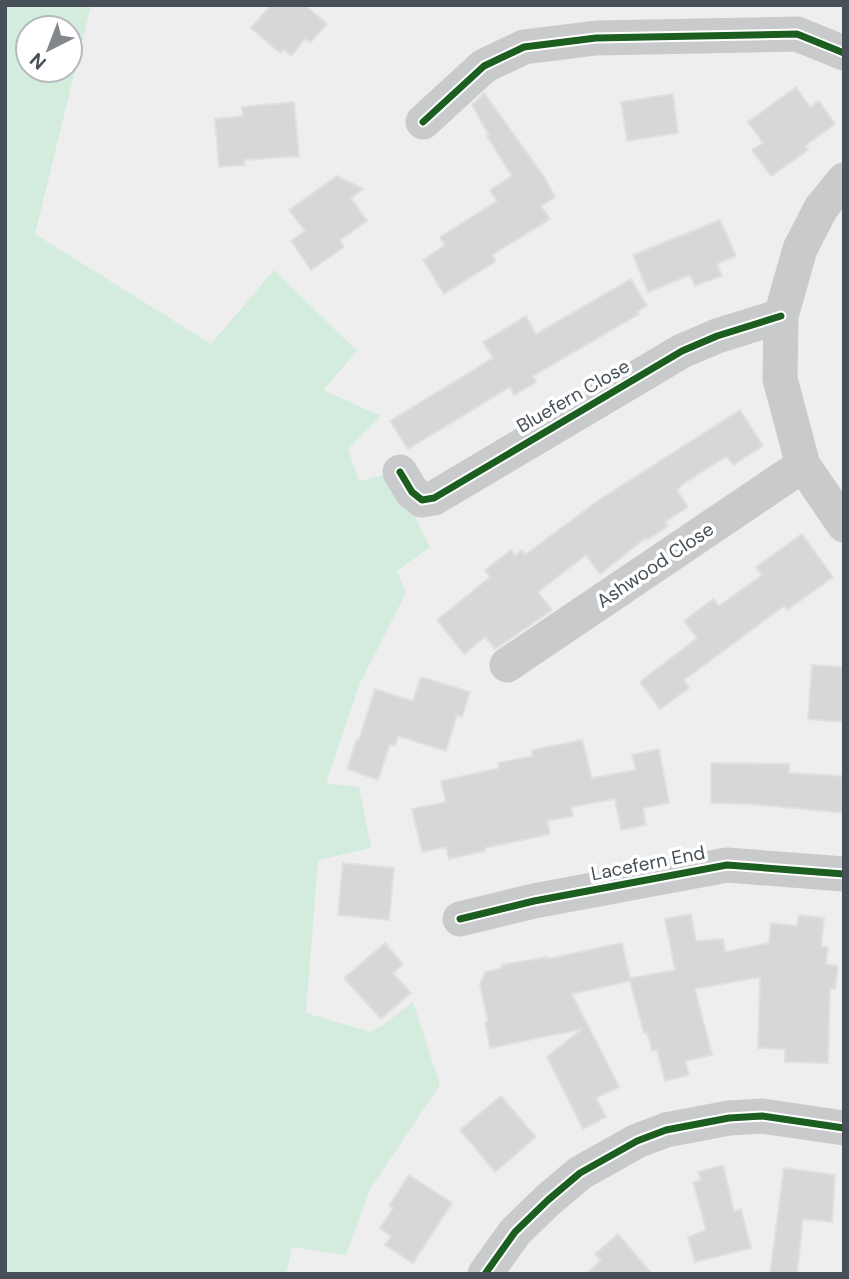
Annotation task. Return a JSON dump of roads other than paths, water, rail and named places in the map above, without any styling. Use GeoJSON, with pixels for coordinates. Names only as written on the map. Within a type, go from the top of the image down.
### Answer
{"type":"FeatureCollection","features":[{"type":"Feature","properties":{"kind":"street"},"geometry":{"type":"LineString","coordinates":[[423,122],[484,66],[524,47],[596,38],[797,34],[844,53]]}},
{"type":"Feature","properties":{"kind":"street"},"geometry":{"type":"LineString","coordinates":[[844,180],[821,208],[800,249],[780,316],[780,379],[803,465],[844,524]]}},
{"type":"Feature","properties":{"kind":"street","name":"Bluefern Close"},"geometry":{"type":"LineString","coordinates":[[400,472],[412,492],[422,500],[434,498],[682,351],[717,336],[780,316]]}},
{"type":"Feature","properties":{"kind":"street","name":"Ashwood Close"},"geometry":{"type":"LineString","coordinates":[[507,665],[803,465]]}},
{"type":"Feature","properties":{"kind":"street","name":"Lacefern End"},"geometry":{"type":"LineString","coordinates":[[460,919],[534,901],[727,865],[844,874]]}},
{"type":"Feature","properties":{"kind":"street"},"geometry":{"type":"LineString","coordinates":[[485,1274],[515,1232],[580,1172],[637,1141],[666,1130],[729,1118],[842,1118]]}}]}
